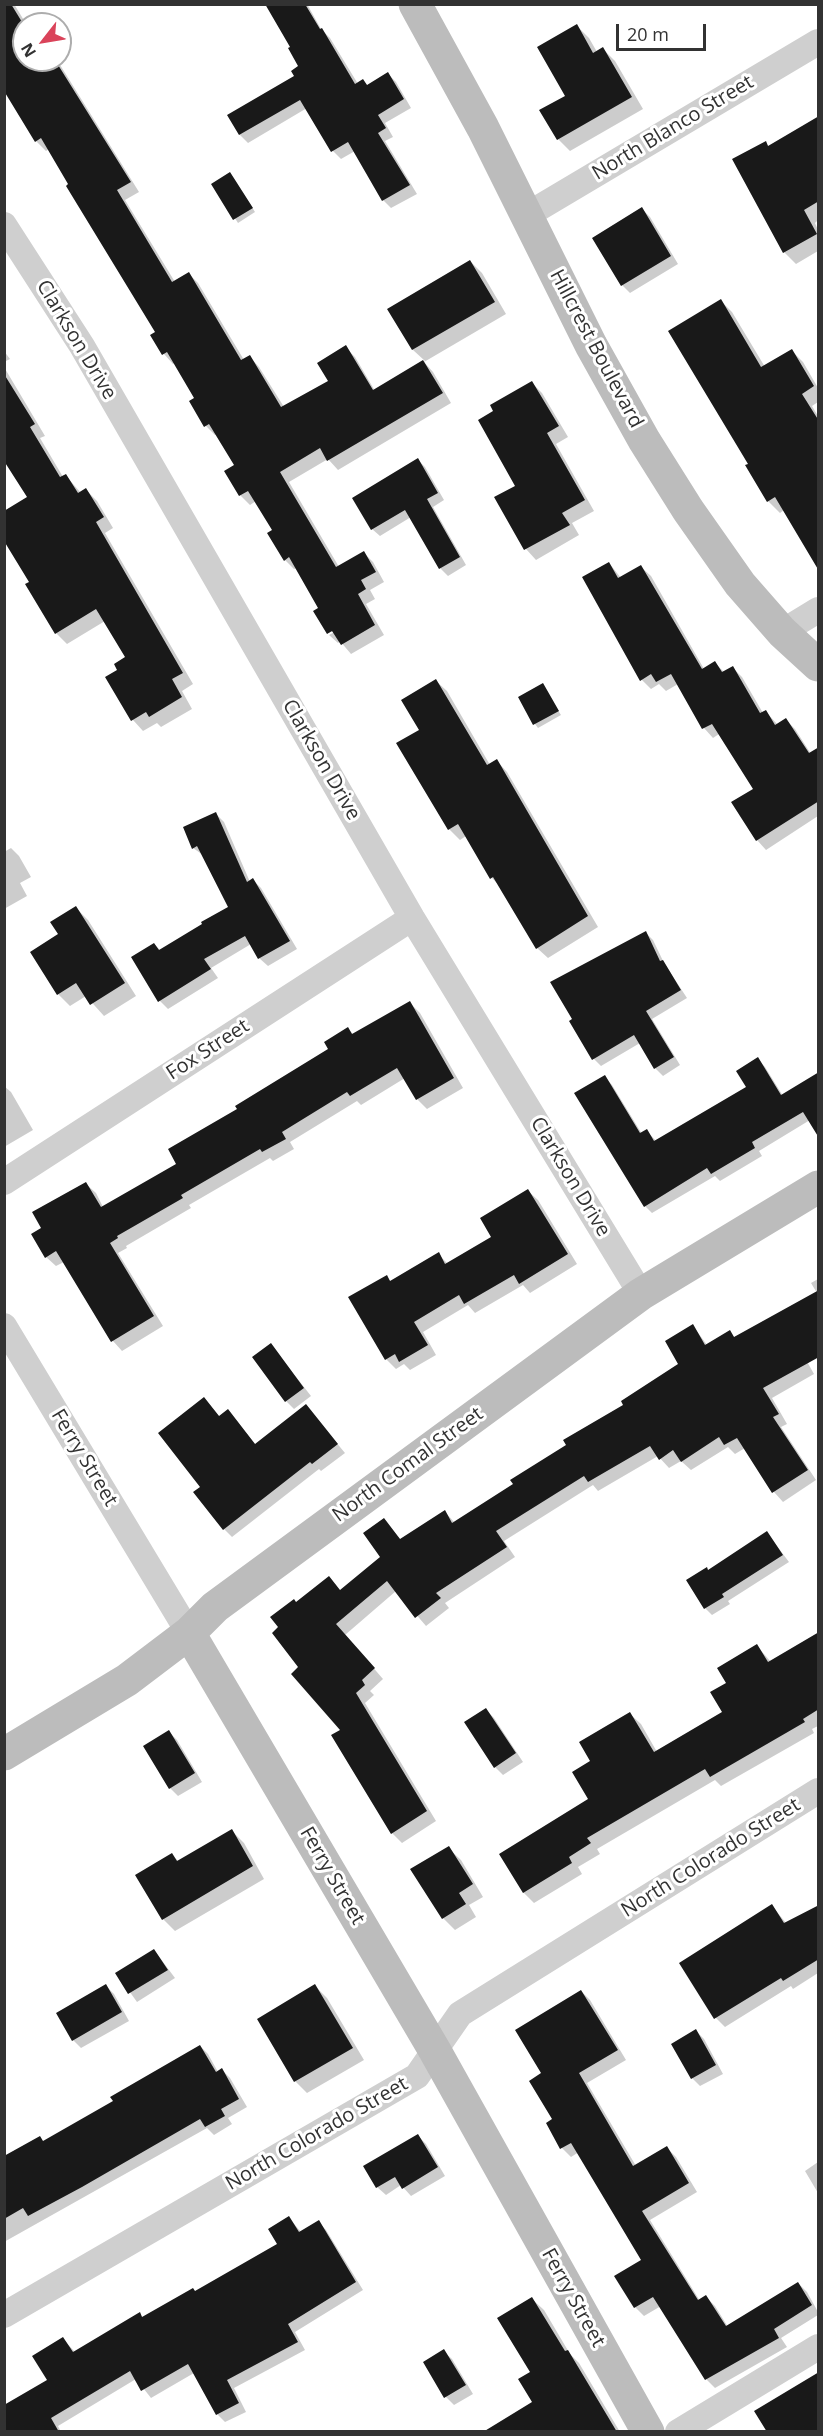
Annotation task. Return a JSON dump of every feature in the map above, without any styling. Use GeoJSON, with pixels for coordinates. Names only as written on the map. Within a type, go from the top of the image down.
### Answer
{"type":"FeatureCollection","features":[{"type":"Feature","properties":{"kind":"street","name":"Hillcrest Boulevard"},"geometry":{"type":"LineString","coordinates":[[415,4],[483,128],[591,345],[644,440],[688,510],[740,584],[782,632],[819,665]]}},
{"type":"Feature","properties":{"kind":"street","name":"North Blanco Street"},"geometry":{"type":"LineString","coordinates":[[527,215],[819,42]]}},
{"type":"Feature","properties":{"kind":"street","name":"Clarkson Drive"},"geometry":{"type":"LineString","coordinates":[[4,225],[88,356],[412,918],[641,1294]]}},
{"type":"Feature","properties":{"kind":"street"},"geometry":{"type":"LineString","coordinates":[[782,632],[819,610]]}},
{"type":"Feature","properties":{"kind":"street","name":"Fox Street"},"geometry":{"type":"LineString","coordinates":[[4,1182],[412,918]]}},
{"type":"Feature","properties":{"kind":"street","name":"North Comal Street"},"geometry":{"type":"LineString","coordinates":[[4,1754],[127,1680],[189,1633],[215,1607],[641,1294],[819,1187]]}},
{"type":"Feature","properties":{"kind":"street","name":"Ferry Street"},"geometry":{"type":"LineString","coordinates":[[4,1326],[189,1633],[435,2051],[648,2432]]}},
{"type":"Feature","properties":{"kind":"street","name":"North Colorado Street"},"geometry":{"type":"LineString","coordinates":[[4,2315],[417,2076],[460,2014],[819,1791]]}},
{"type":"Feature","properties":{"kind":"street"},"geometry":{"type":"LineString","coordinates":[[678,2432],[819,2347]]}},
{"type":"Feature","properties":{"kind":"building"},"geometry":{"type":"Polygon","coordinates":[[[4,4],[11,4],[16,12],[12,12],[12,72],[62,72],[131,182],[117,190],[172,282],[189,272],[241,360],[250,355],[281,407],[328,381],[317,363],[346,345],[373,390],[423,360],[443,393],[327,461],[320,448],[280,472],[336,567],[364,551],[376,572],[361,580],[366,589],[358,594],[375,625],[341,645],[332,631],[327,634],[313,611],[318,608],[289,557],[284,561],[267,533],[272,530],[248,491],[239,496],[224,471],[234,465],[209,424],[204,427],[189,401],[194,398],[167,352],[162,355],[150,335],[155,332],[66,186],[68,184],[41,138],[35,142],[4,91],[4,4]]]}},
{"type":"Feature","properties":{"kind":"building"},"geometry":{"type":"Polygon","coordinates":[[[265,4],[305,4],[355,84],[363,79],[367,85],[388,72],[404,99],[378,115],[386,128],[378,133],[410,185],[382,201],[348,142],[331,152],[300,100],[239,135],[227,115],[294,76],[291,71],[298,66],[288,48],[290,47],[265,4]]]}},
{"type":"Feature","properties":{"kind":"building"},"geometry":{"type":"Polygon","coordinates":[[[577,24],[593,53],[603,47],[632,97],[557,140],[539,110],[565,96],[537,47],[577,24]]]}},
{"type":"Feature","properties":{"kind":"building"},"geometry":{"type":"Polygon","coordinates":[[[819,116],[819,201],[804,210],[817,234],[783,253],[732,159],[766,141],[768,146],[819,116]]]}},
{"type":"Feature","properties":{"kind":"building"},"geometry":{"type":"Polygon","coordinates":[[[230,172],[253,208],[233,220],[211,184],[230,172]]]}},
{"type":"Feature","properties":{"kind":"building"},"geometry":{"type":"Polygon","coordinates":[[[642,207],[671,256],[621,286],[592,238],[642,207]]]}},
{"type":"Feature","properties":{"kind":"building"},"geometry":{"type":"Polygon","coordinates":[[[470,260],[495,302],[412,350],[387,309],[470,260]]]}},
{"type":"Feature","properties":{"kind":"building"},"geometry":{"type":"Polygon","coordinates":[[[721,299],[761,367],[792,349],[814,386],[802,394],[819,421],[819,571],[775,497],[767,502],[745,465],[748,464],[668,331],[721,299]]]}},
{"type":"Feature","properties":{"kind":"building"},"geometry":{"type":"Polygon","coordinates":[[[4,374],[35,424],[30,427],[60,477],[66,474],[78,493],[86,488],[104,517],[96,522],[183,673],[172,679],[182,697],[149,717],[146,712],[131,721],[105,677],[117,670],[114,664],[125,657],[96,609],[55,634],[25,584],[29,582],[4,541],[4,511],[27,497],[4,461],[4,374]]]}},
{"type":"Feature","properties":{"kind":"building"},"geometry":{"type":"Polygon","coordinates":[[[532,381],[559,426],[547,433],[585,500],[562,513],[570,525],[524,550],[494,497],[515,486],[478,420],[493,411],[490,405],[532,381]]]}},
{"type":"Feature","properties":{"kind":"building"},"geometry":{"type":"Polygon","coordinates":[[[418,458],[438,493],[427,499],[460,557],[439,569],[405,510],[371,530],[352,498],[418,458]]]}},
{"type":"Feature","properties":{"kind":"building"},"geometry":{"type":"Polygon","coordinates":[[[609,562],[618,578],[641,565],[702,669],[715,661],[722,672],[733,666],[760,713],[766,710],[775,725],[786,718],[809,753],[819,747],[819,801],[756,841],[731,802],[753,789],[712,724],[702,729],[671,674],[656,682],[651,674],[640,681],[582,577],[609,562]]]}},
{"type":"Feature","properties":{"kind":"building"},"geometry":{"type":"Polygon","coordinates":[[[436,679],[487,765],[497,759],[588,916],[536,949],[493,877],[490,879],[458,824],[448,830],[396,743],[419,730],[401,700],[436,679]]]}},
{"type":"Feature","properties":{"kind":"building"},"geometry":{"type":"Polygon","coordinates":[[[543,683],[559,711],[533,725],[518,697],[543,683]]]}},
{"type":"Feature","properties":{"kind":"building"},"geometry":{"type":"Polygon","coordinates":[[[216,812],[247,882],[253,878],[290,941],[258,959],[245,936],[204,959],[211,969],[158,1002],[131,957],[154,943],[159,950],[228,907],[197,846],[192,849],[183,827],[216,812]]]}},
{"type":"Feature","properties":{"kind":"building"},"geometry":{"type":"Polygon","coordinates":[[[76,906],[125,983],[90,1005],[76,983],[57,995],[30,952],[58,934],[50,922],[76,906]]]}},
{"type":"Feature","properties":{"kind":"building"},"geometry":{"type":"Polygon","coordinates":[[[646,931],[660,961],[663,960],[681,990],[646,1011],[674,1057],[654,1069],[634,1035],[592,1060],[569,1021],[572,1019],[550,982],[646,931]]]}},
{"type":"Feature","properties":{"kind":"building"},"geometry":{"type":"Polygon","coordinates":[[[410,1001],[454,1078],[416,1100],[397,1068],[350,1096],[347,1092],[282,1132],[286,1139],[262,1152],[260,1149],[181,1195],[183,1198],[117,1236],[118,1238],[110,1243],[154,1316],[111,1342],[56,1251],[45,1258],[31,1234],[41,1228],[32,1212],[86,1182],[101,1207],[176,1164],[168,1149],[237,1109],[235,1106],[328,1049],[324,1042],[348,1027],[352,1034],[410,1001]]]}},
{"type":"Feature","properties":{"kind":"building"},"geometry":{"type":"Polygon","coordinates":[[[758,1057],[781,1095],[819,1072],[819,1138],[803,1112],[752,1142],[755,1148],[711,1174],[707,1168],[644,1207],[574,1093],[605,1075],[640,1133],[647,1129],[654,1141],[746,1087],[736,1071],[758,1057]]]}},
{"type":"Feature","properties":{"kind":"building"},"geometry":{"type":"Polygon","coordinates":[[[528,1189],[568,1254],[519,1284],[514,1275],[464,1304],[459,1295],[414,1322],[428,1345],[399,1362],[395,1354],[385,1360],[348,1297],[387,1275],[390,1281],[439,1252],[445,1264],[491,1237],[480,1218],[528,1189]]]}},
{"type":"Feature","properties":{"kind":"building"},"geometry":{"type":"Polygon","coordinates":[[[819,1290],[819,1357],[763,1388],[779,1414],[773,1417],[808,1470],[772,1493],[737,1438],[724,1445],[719,1437],[681,1462],[673,1450],[659,1460],[650,1446],[588,1482],[584,1476],[496,1531],[507,1547],[436,1593],[441,1598],[415,1618],[387,1581],[336,1624],[375,1668],[362,1680],[365,1685],[356,1693],[427,1811],[391,1834],[331,1735],[340,1730],[291,1674],[298,1667],[272,1633],[278,1627],[270,1617],[294,1599],[296,1602],[329,1576],[340,1590],[380,1557],[363,1533],[384,1518],[400,1539],[445,1510],[452,1523],[513,1484],[510,1480],[566,1445],[563,1440],[623,1405],[621,1401],[678,1364],[665,1341],[693,1324],[705,1345],[730,1330],[734,1337],[819,1290]]]}},
{"type":"Feature","properties":{"kind":"building"},"geometry":{"type":"Polygon","coordinates":[[[271,1343],[304,1388],[285,1402],[252,1357],[271,1343]]]}},
{"type":"Feature","properties":{"kind":"building"},"geometry":{"type":"Polygon","coordinates":[[[204,1397],[219,1416],[228,1409],[255,1444],[306,1404],[338,1444],[312,1464],[310,1462],[223,1530],[193,1492],[200,1487],[158,1433],[204,1397]]]}},
{"type":"Feature","properties":{"kind":"building"},"geometry":{"type":"Polygon","coordinates":[[[767,1531],[783,1555],[722,1594],[724,1597],[704,1609],[686,1580],[707,1567],[708,1570],[767,1531]]]}},
{"type":"Feature","properties":{"kind":"building"},"geometry":{"type":"Polygon","coordinates":[[[819,1632],[819,1709],[803,1719],[805,1722],[710,1777],[705,1769],[587,1838],[591,1843],[569,1857],[572,1863],[523,1893],[499,1854],[588,1799],[572,1772],[590,1761],[579,1742],[630,1712],[654,1752],[722,1712],[710,1692],[726,1683],[717,1668],[757,1644],[768,1662],[819,1632]]]}},
{"type":"Feature","properties":{"kind":"building"},"geometry":{"type":"Polygon","coordinates":[[[486,1708],[516,1753],[494,1768],[464,1722],[486,1708]]]}},
{"type":"Feature","properties":{"kind":"building"},"geometry":{"type":"Polygon","coordinates":[[[169,1730],[195,1773],[169,1789],[143,1746],[169,1730]]]}},
{"type":"Feature","properties":{"kind":"building"},"geometry":{"type":"Polygon","coordinates":[[[232,1829],[253,1866],[162,1920],[135,1875],[172,1853],[177,1861],[232,1829]]]}},
{"type":"Feature","properties":{"kind":"building"},"geometry":{"type":"Polygon","coordinates":[[[449,1846],[473,1884],[459,1893],[466,1904],[442,1919],[410,1869],[449,1846]]]}},
{"type":"Feature","properties":{"kind":"building"},"geometry":{"type":"Polygon","coordinates":[[[772,1904],[784,1923],[819,1905],[819,1959],[783,1981],[781,1978],[714,2019],[679,1963],[772,1904]]]}},
{"type":"Feature","properties":{"kind":"building"},"geometry":{"type":"Polygon","coordinates":[[[154,1949],[168,1970],[128,1994],[115,1973],[154,1949]]]}},
{"type":"Feature","properties":{"kind":"building"},"geometry":{"type":"Polygon","coordinates":[[[106,1984],[122,2012],[72,2041],[56,2013],[106,1984]]]}},
{"type":"Feature","properties":{"kind":"building"},"geometry":{"type":"Polygon","coordinates":[[[315,1984],[353,2048],[294,2082],[257,2019],[315,1984]]]}},
{"type":"Feature","properties":{"kind":"building"},"geometry":{"type":"Polygon","coordinates":[[[581,1990],[618,2050],[579,2073],[633,2166],[667,2146],[689,2183],[642,2211],[698,2300],[706,2295],[726,2326],[798,2282],[812,2305],[774,2329],[779,2338],[705,2380],[653,2297],[634,2308],[614,2276],[641,2260],[571,2143],[560,2149],[546,2123],[552,2119],[529,2081],[541,2073],[515,2030],[581,1990]]]}},
{"type":"Feature","properties":{"kind":"building"},"geometry":{"type":"Polygon","coordinates":[[[696,2029],[716,2065],[691,2079],[671,2044],[696,2029]]]}},
{"type":"Feature","properties":{"kind":"building"},"geometry":{"type":"Polygon","coordinates":[[[200,2045],[216,2072],[222,2068],[239,2099],[221,2109],[225,2116],[205,2127],[200,2119],[28,2216],[23,2208],[4,2219],[4,2156],[40,2136],[43,2141],[113,2101],[110,2097],[200,2045]]]}},
{"type":"Feature","properties":{"kind":"building"},"geometry":{"type":"Polygon","coordinates":[[[418,2134],[438,2167],[402,2189],[395,2177],[376,2188],[363,2166],[418,2134]]]}},
{"type":"Feature","properties":{"kind":"building"},"geometry":{"type":"Polygon","coordinates":[[[289,2216],[299,2232],[319,2220],[356,2282],[288,2324],[298,2342],[227,2380],[239,2403],[216,2415],[188,2364],[141,2391],[130,2371],[51,2418],[59,2432],[4,2432],[4,2405],[47,2380],[32,2356],[63,2337],[73,2352],[140,2312],[142,2317],[193,2288],[195,2291],[277,2244],[268,2229],[289,2216]]]}},
{"type":"Feature","properties":{"kind":"building"},"geometry":{"type":"Polygon","coordinates":[[[532,2297],[565,2351],[568,2350],[617,2432],[483,2432],[532,2402],[518,2379],[530,2372],[497,2318],[532,2297]]]}},
{"type":"Feature","properties":{"kind":"building"},"geometry":{"type":"Polygon","coordinates":[[[444,2349],[466,2385],[444,2398],[423,2362],[444,2349]]]}},
{"type":"Feature","properties":{"kind":"building"},"geometry":{"type":"Polygon","coordinates":[[[819,2372],[819,2432],[767,2432],[754,2411],[819,2372]]]}}]}
